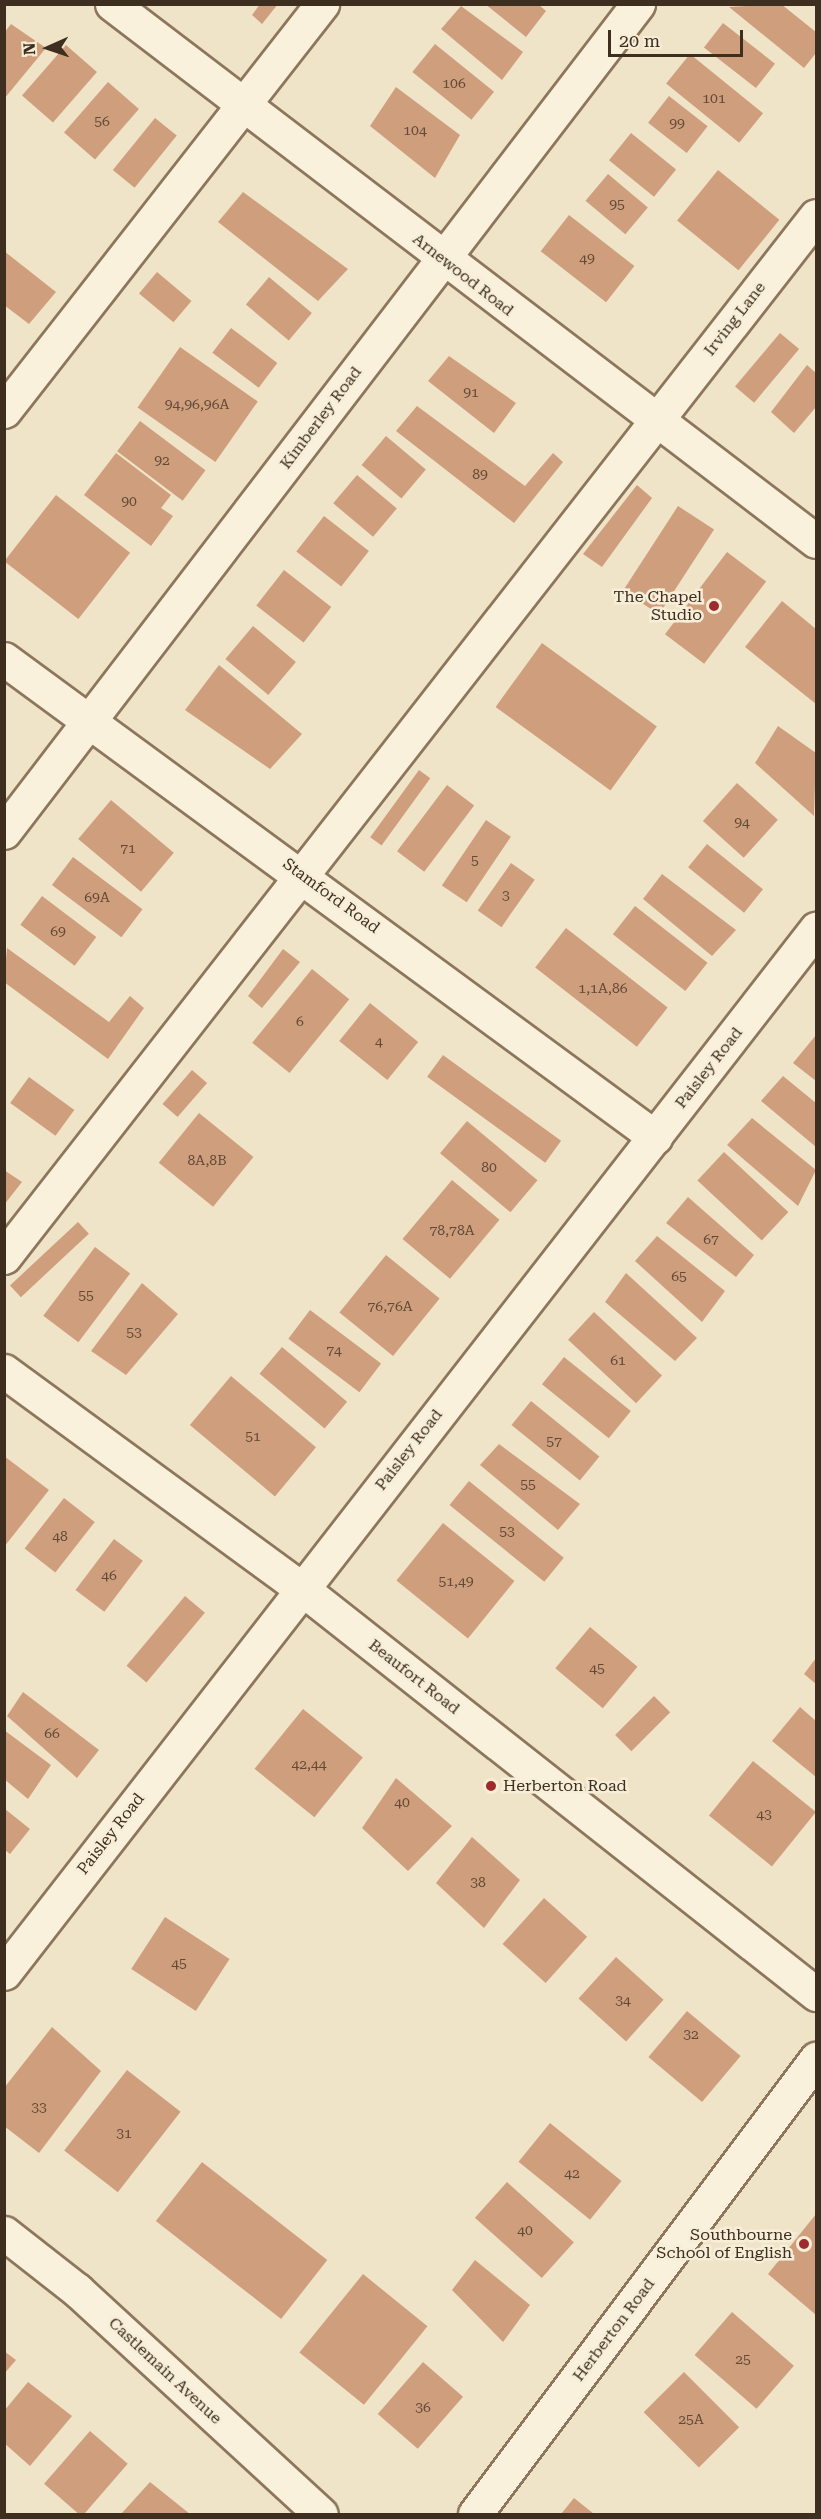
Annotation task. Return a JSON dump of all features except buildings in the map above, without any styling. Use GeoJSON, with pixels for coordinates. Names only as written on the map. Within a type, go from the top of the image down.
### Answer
{"type":"FeatureCollection","features":[{"type":"Feature","properties":{"kind":"street","name":"Arnewood Road"},"geometry":{"type":"LineString","coordinates":[[112,4],[247,104],[442,260],[816,541]]}},
{"type":"Feature","properties":{"kind":"street"},"geometry":{"type":"LineString","coordinates":[[4,411],[247,104],[321,4]]}},
{"type":"Feature","properties":{"kind":"street","name":"Kimberley Road"},"geometry":{"type":"LineString","coordinates":[[4,832],[638,4]]}},
{"type":"Feature","properties":{"kind":"street","name":"Irving Lane"},"geometry":{"type":"LineString","coordinates":[[4,1257],[300,872],[816,216]]}},
{"type":"Feature","properties":{"kind":"street","name":"Stamford Road"},"geometry":{"type":"LineString","coordinates":[[4,659],[300,872],[655,1137]]}},
{"type":"Feature","properties":{"kind":"street","name":"Paisley Road"},"geometry":{"type":"LineString","coordinates":[[4,1973],[300,1588],[816,929]]}},
{"type":"Feature","properties":{"kind":"street","name":"Beaufort Road"},"geometry":{"type":"LineString","coordinates":[[7,1377],[300,1588],[816,1994]]}},
{"type":"Feature","properties":{"kind":"street","name":"Herberton Road"},"geometry":{"type":"LineString","coordinates":[[475,2514],[816,2060]]}},
{"type":"Feature","properties":{"kind":"street","name":"Castlemain Avenue"},"geometry":{"type":"LineString","coordinates":[[4,2233],[77,2290],[321,2514]]}},
{"type":"Feature","properties":{"kind":"place","name":"The Chapel Studio"},"geometry":{"type":"Point","coordinates":[714,606]}},
{"type":"Feature","properties":{"kind":"place","name":"Herberton Road"},"geometry":{"type":"Point","coordinates":[491,1786]}},
{"type":"Feature","properties":{"kind":"place","name":"Southbourne School of English"},"geometry":{"type":"Point","coordinates":[804,2244]}}]}
